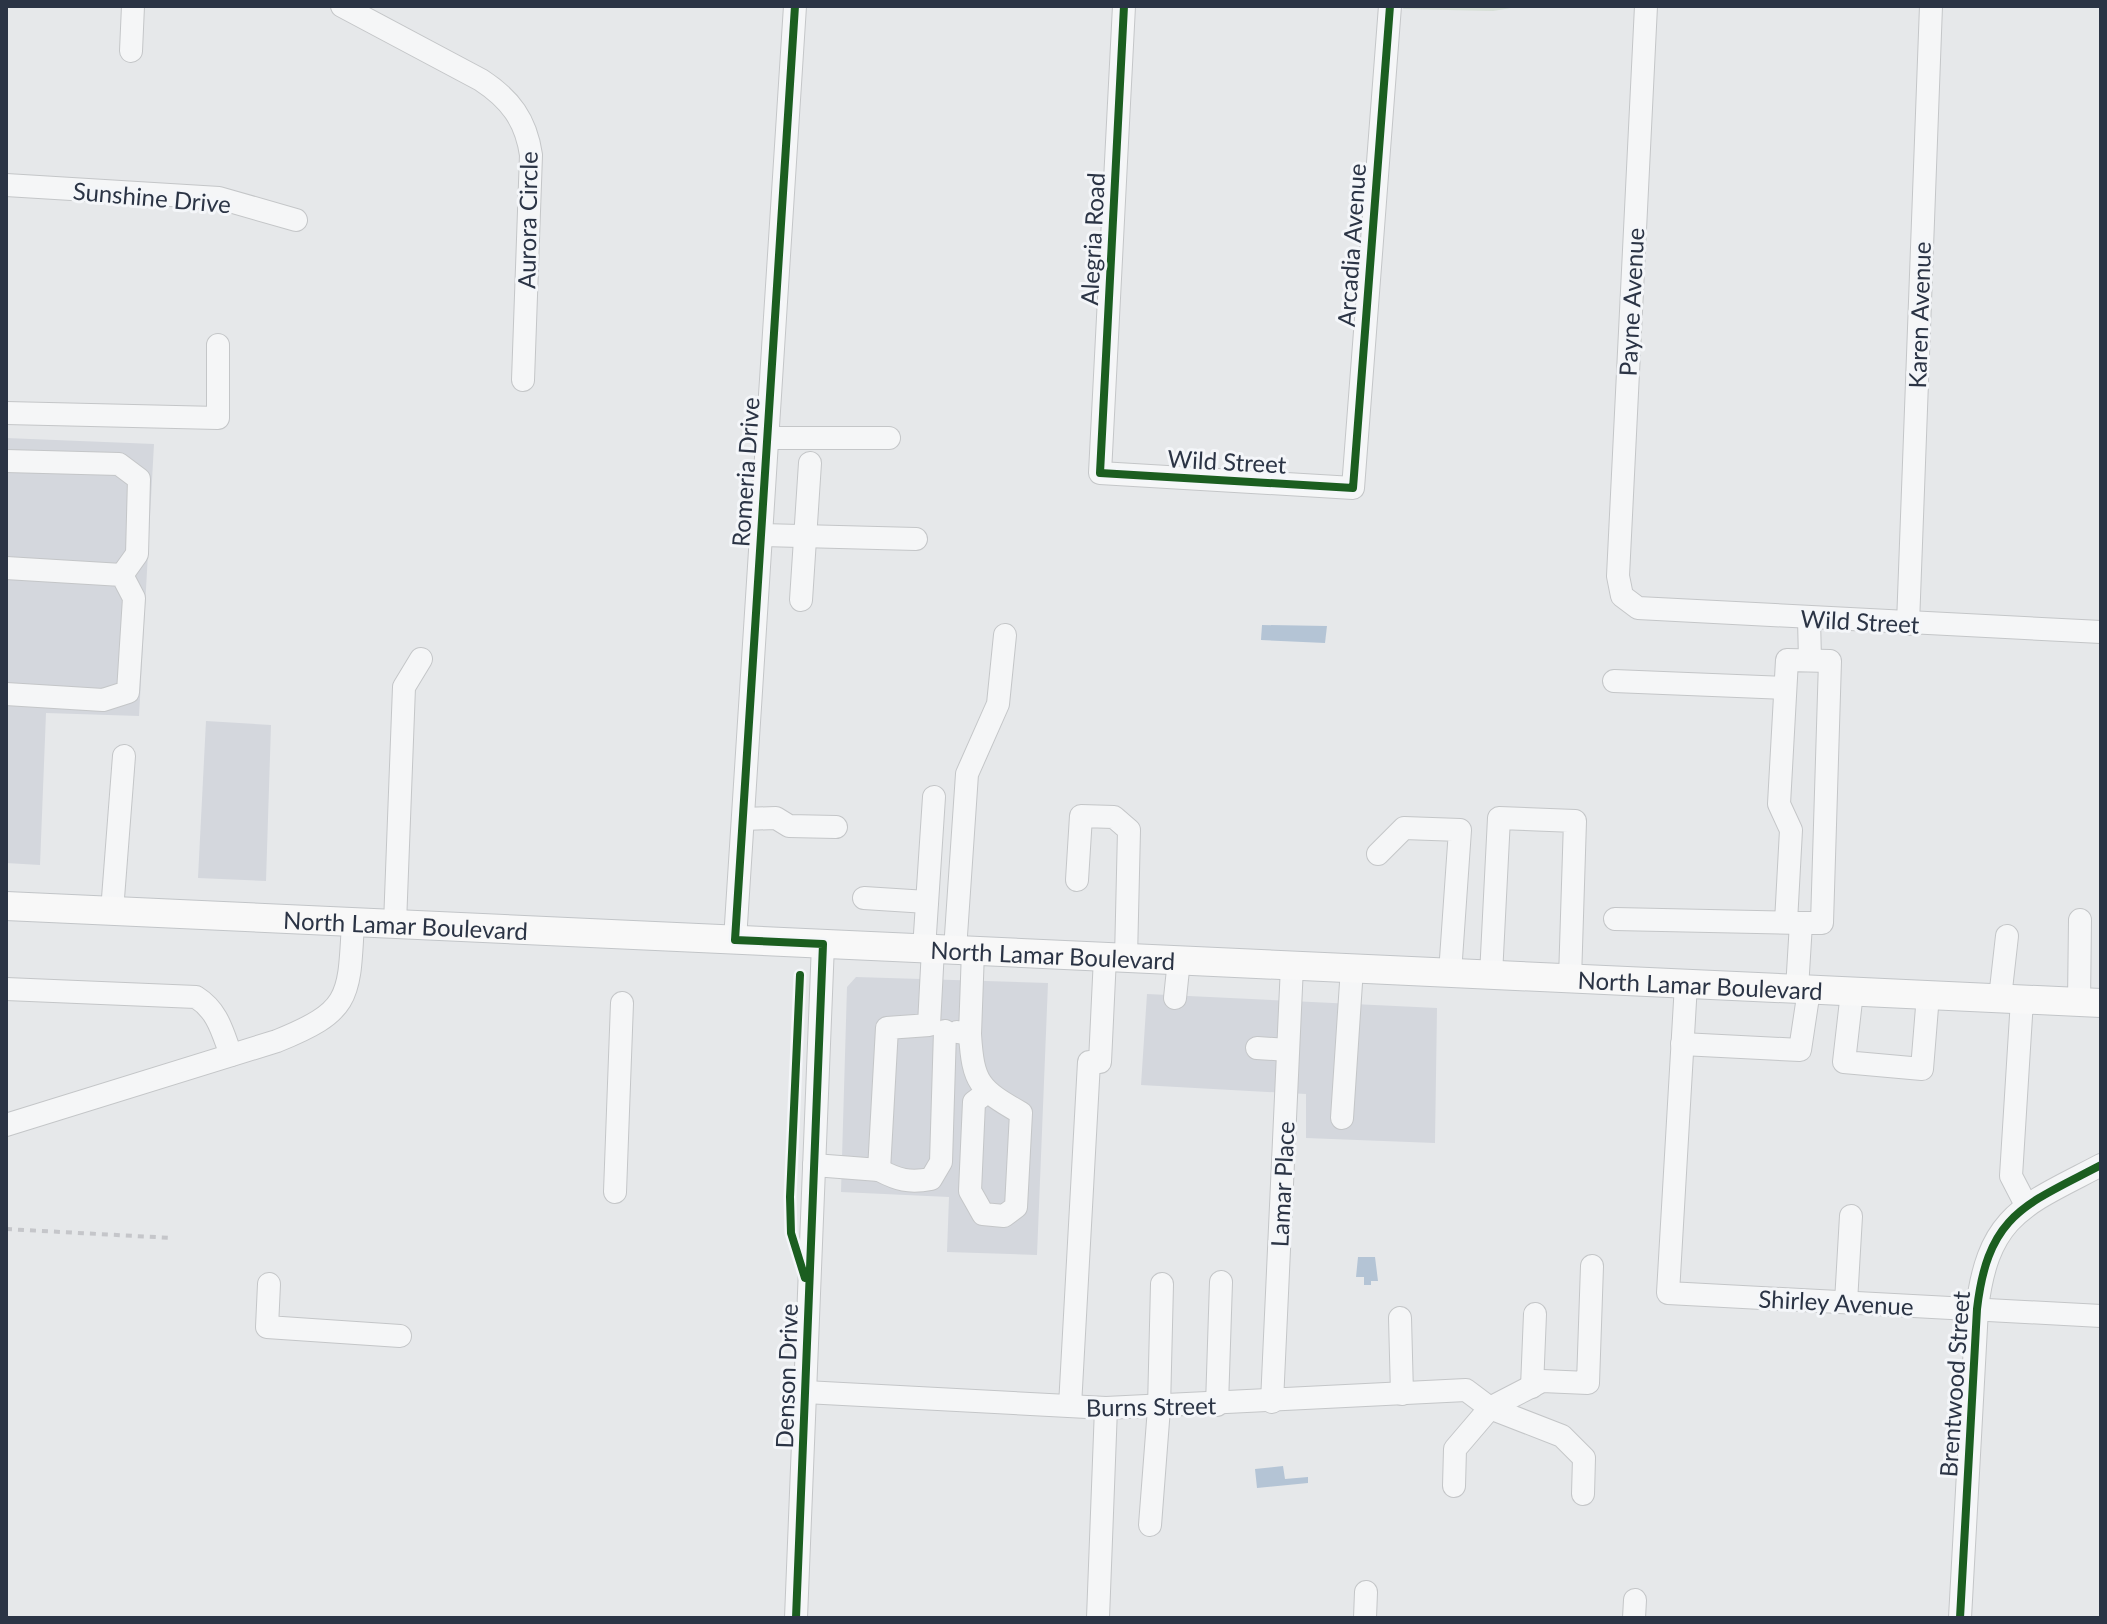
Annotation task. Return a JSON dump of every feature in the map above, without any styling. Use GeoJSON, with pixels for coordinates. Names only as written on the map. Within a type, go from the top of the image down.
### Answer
{"type":"FeatureCollection","features":[{"type":"Feature","properties":{"kind":"main road","name":"North Lamar Boulevard"},"geometry":{"type":"LineString","coordinates":[[6,906],[2090,1003]]}},
{"type":"Feature","properties":{"kind":"street"},"geometry":{"type":"LineString","coordinates":[[131,51],[133,6]]}},
{"type":"Feature","properties":{"kind":"street","name":"Aurora Circle"},"geometry":{"type":"LineString","coordinates":[[342,6],[481,80],[513,106],[525,128],[531,155],[523,380]]}},
{"type":"Feature","properties":{"kind":"street","name":"Romeria Drive"},"geometry":{"type":"LineString","coordinates":[[735,940],[795,6]]}},
{"type":"Feature","properties":{"kind":"street","name":"Alegria Road"},"geometry":{"type":"LineString","coordinates":[[1100,473],[1124,6]]}},
{"type":"Feature","properties":{"kind":"street","name":"Arcadia Avenue"},"geometry":{"type":"LineString","coordinates":[[1353,488],[1390,6]]}},
{"type":"Feature","properties":{"kind":"street","name":"Payne Avenue"},"geometry":{"type":"LineString","coordinates":[[1622,596],[1618,576],[1646,6]]}},
{"type":"Feature","properties":{"kind":"street","name":"Karen Avenue"},"geometry":{"type":"LineString","coordinates":[[1908,624],[1931,6]]}},
{"type":"Feature","properties":{"kind":"street","name":"Sunshine Drive"},"geometry":{"type":"LineString","coordinates":[[6,185],[219,198],[296,220]]}},
{"type":"Feature","properties":{"kind":"street"},"geometry":{"type":"LineString","coordinates":[[6,413],[218,418],[218,345]]}},
{"type":"Feature","properties":{"kind":"street"},"geometry":{"type":"LineString","coordinates":[[767,438],[889,438]]}},
{"type":"Feature","properties":{"kind":"street"},"geometry":{"type":"LineString","coordinates":[[6,461],[119,464],[139,479],[137,554],[122,575]]}},
{"type":"Feature","properties":{"kind":"street"},"geometry":{"type":"LineString","coordinates":[[801,600],[810,463]]}},
{"type":"Feature","properties":{"kind":"street","name":"Wild Street"},"geometry":{"type":"LineString","coordinates":[[1100,473],[1353,488]]}},
{"type":"Feature","properties":{"kind":"street"},"geometry":{"type":"LineString","coordinates":[[761,535],[916,539]]}},
{"type":"Feature","properties":{"kind":"street"},"geometry":{"type":"LineString","coordinates":[[6,568],[122,575]]}},
{"type":"Feature","properties":{"kind":"street"},"geometry":{"type":"LineString","coordinates":[[6,694],[103,700],[128,692],[134,598],[122,575]]}},
{"type":"Feature","properties":{"kind":"street","name":"Wild Street"},"geometry":{"type":"LineString","coordinates":[[1622,596],[1638,608],[2101,632]]}},
{"type":"Feature","properties":{"kind":"street"},"geometry":{"type":"LineString","coordinates":[[1809,619],[1810,660]]}},
{"type":"Feature","properties":{"kind":"street"},"geometry":{"type":"LineString","coordinates":[[814,1165],[879,1170],[904,1182],[931,1179],[941,1162],[937,1028],[967,774],[998,704],[1005,635]]}},
{"type":"Feature","properties":{"kind":"street"},"geometry":{"type":"LineString","coordinates":[[395,924],[404,687],[421,659]]}},
{"type":"Feature","properties":{"kind":"street"},"geometry":{"type":"LineString","coordinates":[[1615,919],[1793,923],[1822,923],[1830,661],[1787,660],[1779,804],[1791,830],[1793,923],[1803,989],[1800,1050],[1682,1044],[1686,984]]}},
{"type":"Feature","properties":{"kind":"street"},"geometry":{"type":"LineString","coordinates":[[1614,681],[1785,688]]}},
{"type":"Feature","properties":{"kind":"street"},"geometry":{"type":"LineString","coordinates":[[112,911],[124,756]]}},
{"type":"Feature","properties":{"kind":"street"},"geometry":{"type":"LineString","coordinates":[[934,797],[927,902],[946,949],[970,1034],[973,1071],[986,1093],[1021,1113],[1016,1207],[1004,1216],[983,1214],[970,1191],[974,1102],[986,1093]]}},
{"type":"Feature","properties":{"kind":"street"},"geometry":{"type":"LineString","coordinates":[[1070,1406],[1089,1062],[1100,1062],[1116,958],[1129,830],[1114,817],[1081,816],[1077,880]]}},
{"type":"Feature","properties":{"kind":"street"},"geometry":{"type":"LineString","coordinates":[[743,819],[776,818],[789,826],[836,827]]}},
{"type":"Feature","properties":{"kind":"street"},"geometry":{"type":"LineString","coordinates":[[1491,975],[1499,818],[1575,821],[1570,979]]}},
{"type":"Feature","properties":{"kind":"street"},"geometry":{"type":"LineString","coordinates":[[1378,854],[1404,828],[1460,830],[1450,973]]}},
{"type":"Feature","properties":{"kind":"street"},"geometry":{"type":"LineString","coordinates":[[864,898],[927,902]]}},
{"type":"Feature","properties":{"kind":"street"},"geometry":{"type":"LineString","coordinates":[[2080,920],[2090,1003]]}},
{"type":"Feature","properties":{"kind":"street"},"geometry":{"type":"LineString","coordinates":[[6,1125],[231,1055],[320,1023],[340,1005],[350,977],[353,922]]}},
{"type":"Feature","properties":{"kind":"street"},"geometry":{"type":"LineString","coordinates":[[2007,936],[2011,999],[2011,1176],[2026,1205]]}},
{"type":"Feature","properties":{"kind":"street","name":"Denson Drive"},"geometry":{"type":"LineString","coordinates":[[796,1618],[823,944]]}},
{"type":"Feature","properties":{"kind":"street"},"geometry":{"type":"LineString","coordinates":[[1175,998],[1179,960]]}},
{"type":"Feature","properties":{"kind":"street","name":"Lamar Place"},"geometry":{"type":"LineString","coordinates":[[1272,1402],[1292,966]]}},
{"type":"Feature","properties":{"kind":"street"},"geometry":{"type":"LineString","coordinates":[[1342,1118],[1352,968]]}},
{"type":"Feature","properties":{"kind":"street"},"geometry":{"type":"LineString","coordinates":[[6,989],[196,997],[210,1006],[218,1019],[231,1055]]}},
{"type":"Feature","properties":{"kind":"street"},"geometry":{"type":"LineString","coordinates":[[1852,992],[1844,1062],[1922,1069],[1928,995]]}},
{"type":"Feature","properties":{"kind":"street"},"geometry":{"type":"LineString","coordinates":[[615,1192],[622,1003]]}},
{"type":"Feature","properties":{"kind":"street"},"geometry":{"type":"LineString","coordinates":[[879,1170],[887,1028],[937,1028],[970,1034]]}},
{"type":"Feature","properties":{"kind":"street","name":"Shirley Avenue"},"geometry":{"type":"LineString","coordinates":[[1682,1044],[1668,1293],[2101,1316]]}},
{"type":"Feature","properties":{"kind":"street"},"geometry":{"type":"LineString","coordinates":[[1257,1048],[1288,1050]]}},
{"type":"Feature","properties":{"kind":"street","name":"Brentwood Street"},"geometry":{"type":"LineString","coordinates":[[1960,1618],[1977,1309],[1985,1264],[2007,1221],[2026,1205],[2101,1165]]}},
{"type":"Feature","properties":{"kind":"street"},"geometry":{"type":"LineString","coordinates":[[1846,1302],[1851,1216]]}},
{"type":"Feature","properties":{"kind":"street"},"geometry":{"type":"LineString","coordinates":[[1454,1486],[1455,1449],[1490,1408],[1542,1381],[1588,1383],[1592,1266]]}},
{"type":"Feature","properties":{"kind":"street"},"geometry":{"type":"LineString","coordinates":[[1217,1405],[1221,1282]]}},
{"type":"Feature","properties":{"kind":"street"},"geometry":{"type":"LineString","coordinates":[[269,1284],[267,1327],[400,1336]]}},
{"type":"Feature","properties":{"kind":"street"},"geometry":{"type":"LineString","coordinates":[[1150,1525],[1159,1408],[1162,1284]]}},
{"type":"Feature","properties":{"kind":"street"},"geometry":{"type":"LineString","coordinates":[[1532,1387],[1535,1314]]}},
{"type":"Feature","properties":{"kind":"street"},"geometry":{"type":"LineString","coordinates":[[1400,1318],[1402,1394]]}},
{"type":"Feature","properties":{"kind":"street","name":"Burns Street"},"geometry":{"type":"LineString","coordinates":[[805,1392],[1159,1408],[1466,1390],[1490,1408],[1572,1443],[1584,1458],[1583,1494]]}},
{"type":"Feature","properties":{"kind":"street"},"geometry":{"type":"LineString","coordinates":[[1098,1618],[1106,1408]]}},
{"type":"Feature","properties":{"kind":"street"},"geometry":{"type":"LineString","coordinates":[[1365,1618],[1366,1592]]}},
{"type":"Feature","properties":{"kind":"path"},"geometry":{"type":"LineString","coordinates":[[6,1229],[172,1238]]}},
{"type":"Feature","properties":{"kind":"shaded area"},"geometry":{"type":"Polygon","coordinates":[[[1404,6],[1523,6],[1493,11],[1403,9],[1404,6]]]}},
{"type":"Feature","properties":{"kind":"shaded area"},"geometry":{"type":"Polygon","coordinates":[[[6,438],[154,444],[139,716],[46,713],[40,865],[6,863],[6,438]]]}},
{"type":"Feature","properties":{"kind":"shaded area"},"geometry":{"type":"Polygon","coordinates":[[[206,721],[271,725],[266,881],[198,878],[206,721]]]}},
{"type":"Feature","properties":{"kind":"shaded area"},"geometry":{"type":"Polygon","coordinates":[[[856,977],[1048,983],[1037,1255],[947,1252],[949,1197],[841,1192],[847,987],[856,977]]]}},
{"type":"Feature","properties":{"kind":"shaded area"},"geometry":{"type":"Polygon","coordinates":[[[1147,994],[1437,1008],[1435,1143],[1306,1138],[1306,1094],[1141,1085],[1147,994]]]}},
{"type":"Feature","properties":{"kind":"water"},"geometry":{"type":"Polygon","coordinates":[[[1262,625],[1327,626],[1325,643],[1261,640],[1262,625]]]}},
{"type":"Feature","properties":{"kind":"water"},"geometry":{"type":"Polygon","coordinates":[[[1358,1257],[1375,1257],[1378,1281],[1364,1285],[1364,1277],[1356,1277],[1358,1257]]]}},
{"type":"Feature","properties":{"kind":"water"},"geometry":{"type":"Polygon","coordinates":[[[1283,1466],[1285,1479],[1308,1477],[1308,1483],[1257,1488],[1255,1469],[1283,1466]]]}},
{"type":"Feature","properties":{"kind":"cycle path"},"geometry":{"type":"LineString","coordinates":[[795,6],[735,940],[823,944],[796,1618]]}},
{"type":"Feature","properties":{"kind":"cycle path"},"geometry":{"type":"LineString","coordinates":[[1124,6],[1100,473],[1353,488],[1390,6]]}},
{"type":"Feature","properties":{"kind":"cycle path"},"geometry":{"type":"LineString","coordinates":[[800,975],[790,1197],[791,1233],[805,1278]]}},
{"type":"Feature","properties":{"kind":"cycle path"},"geometry":{"type":"LineString","coordinates":[[1960,1618],[1977,1309],[1982,1277],[1990,1252],[2015,1216],[2051,1191],[2101,1165]]}}]}
